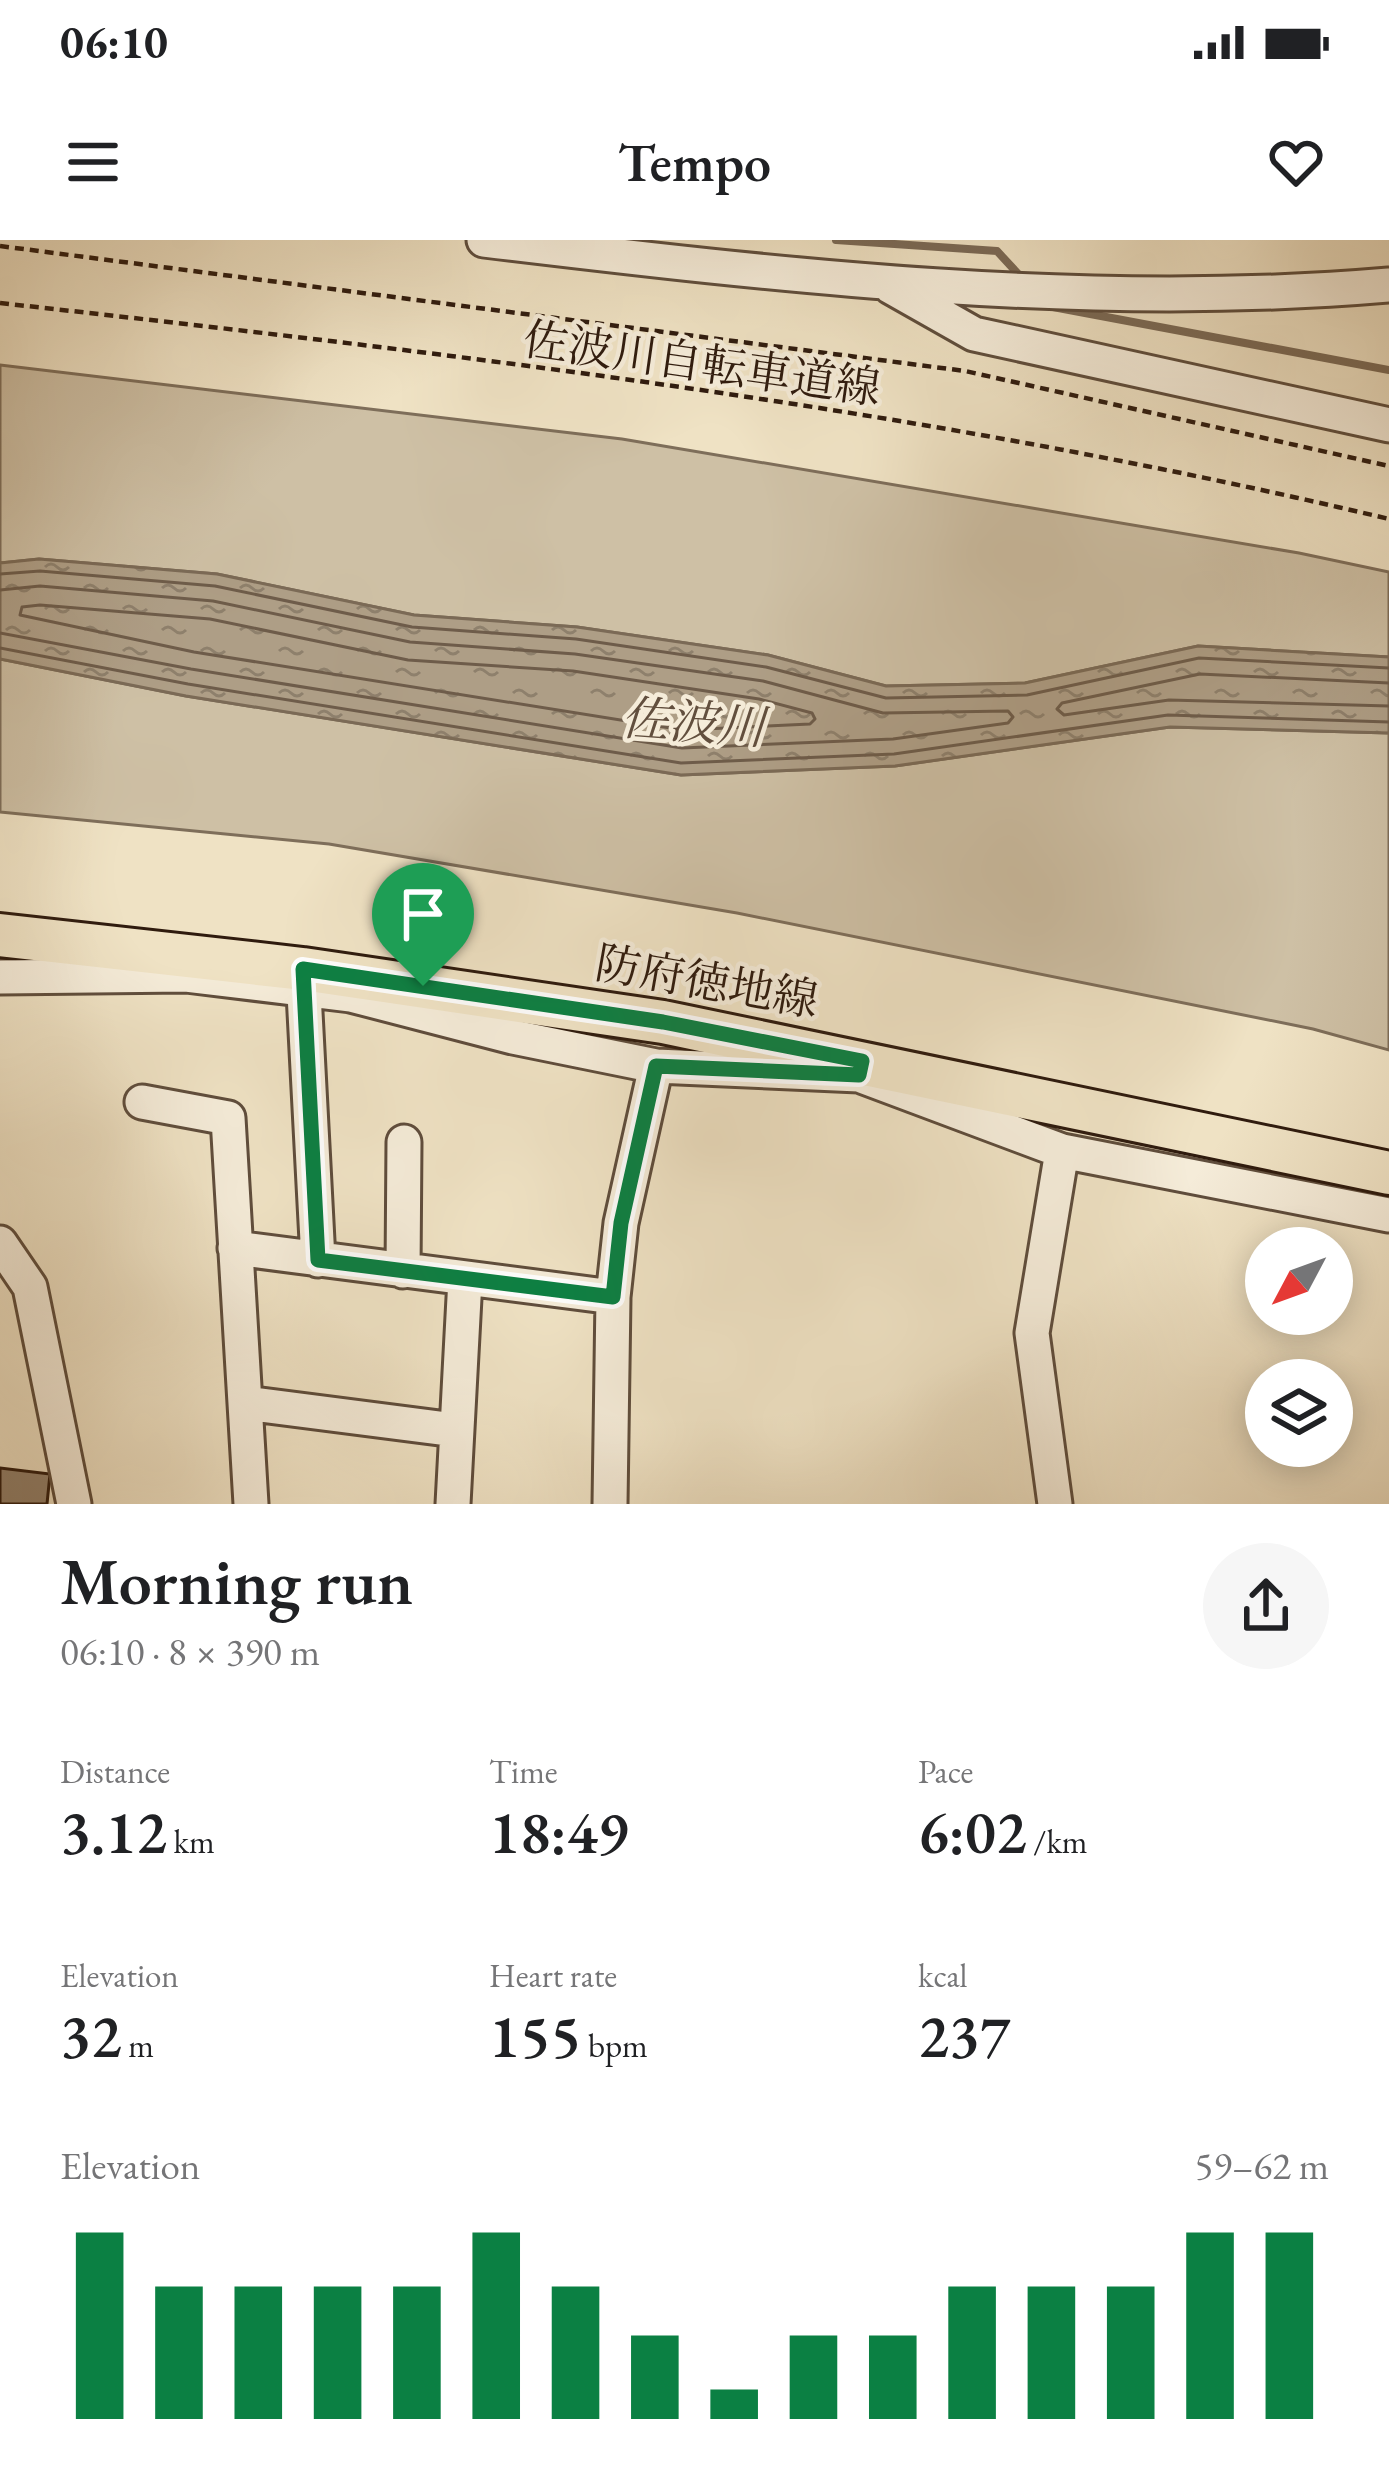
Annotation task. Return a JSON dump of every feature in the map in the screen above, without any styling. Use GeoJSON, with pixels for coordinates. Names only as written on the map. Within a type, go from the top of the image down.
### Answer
{"type":"FeatureCollection","features":[{"type":"Feature","properties":{"kind":"main road","name":"防府徳地線"},"geometry":{"type":"LineString","coordinates":[[0,935],[304,980],[663,1022],[860,1068],[1389,1173]]}},
{"type":"Feature","properties":{"kind":"street"},"geometry":{"type":"LineString","coordinates":[[484,240],[888,285],[1127,290],[1389,285]]}},
{"type":"Feature","properties":{"kind":"street"},"geometry":{"type":"LineString","coordinates":[[888,285],[974,334],[1389,425]]}},
{"type":"Feature","properties":{"kind":"street"},"geometry":{"type":"LineString","coordinates":[[0,976],[304,980],[513,1037],[656,1066],[860,1068],[1062,1151],[1389,1215]]}},
{"type":"Feature","properties":{"kind":"street"},"geometry":{"type":"LineString","coordinates":[[304,980],[318,1260]]}},
{"type":"Feature","properties":{"kind":"street"},"geometry":{"type":"LineString","coordinates":[[610,1504],[613,1297],[621,1223],[656,1066]]}},
{"type":"Feature","properties":{"kind":"street"},"geometry":{"type":"LineString","coordinates":[[142,1102],[228,1118],[250,1504]]}},
{"type":"Feature","properties":{"kind":"street"},"geometry":{"type":"LineString","coordinates":[[403,1271],[404,1142]]}},
{"type":"Feature","properties":{"kind":"street"},"geometry":{"type":"LineString","coordinates":[[1055,1504],[1032,1333],[1062,1151]]}},
{"type":"Feature","properties":{"kind":"street"},"geometry":{"type":"LineString","coordinates":[[0,1243],[30,1287],[74,1504]]}},
{"type":"Feature","properties":{"kind":"street"},"geometry":{"type":"LineString","coordinates":[[235,1248],[613,1297]]}},
{"type":"Feature","properties":{"kind":"street"},"geometry":{"type":"LineString","coordinates":[[453,1504],[465,1279]]}},
{"type":"Feature","properties":{"kind":"street"},"geometry":{"type":"LineString","coordinates":[[245,1403],[455,1430]]}},
{"type":"Feature","properties":{"kind":"path"},"geometry":{"type":"LineString","coordinates":[[0,246],[965,371],[1389,466]]}},
{"type":"Feature","properties":{"kind":"path","name":"佐波川自転車道線"},"geometry":{"type":"LineString","coordinates":[[0,303],[223,328],[946,426],[1198,474],[1389,520]]}},
{"type":"Feature","properties":{"kind":"shaded area"},"geometry":{"type":"Polygon","coordinates":[[[0,365],[622,439],[1299,553],[1389,572],[1389,657],[1198,646],[1025,683],[886,686],[768,655],[577,627],[414,615],[217,574],[39,559],[0,563],[0,365]]]}},
{"type":"Feature","properties":{"kind":"shaded area"},"geometry":{"type":"Polygon","coordinates":[[[0,659],[186,696],[681,775],[895,766],[1170,727],[1389,733],[1389,1050],[1313,1029],[737,913],[329,844],[0,812],[0,659]]]}},
{"type":"Feature","properties":{"kind":"water","name":"佐波川"},"geometry":{"type":"Polygon","coordinates":[[[39,559],[217,574],[414,615],[577,627],[768,655],[886,686],[1025,683],[1198,646],[1389,657],[1389,733],[1170,727],[895,766],[681,775],[186,696],[0,659],[0,563],[39,559]]]}},
{"type":"Feature","properties":{"kind":"building"},"geometry":{"type":"Polygon","coordinates":[[[0,1468],[50,1474],[47,1504],[0,1504],[0,1468]]]}},
{"type":"Feature","properties":{"kind":"waterway"},"geometry":{"type":"LineString","coordinates":[[836,240],[997,251],[1021,277]]}},
{"type":"Feature","properties":{"kind":"waterway"},"geometry":{"type":"LineString","coordinates":[[1053,307],[1389,370]]}},
{"type":"Feature","properties":{"kind":"route"},"geometry":{"type":"LineString","coordinates":[[303,969],[423,986],[663,1022],[862,1061],[859,1075],[656,1066],[621,1223],[613,1297],[318,1260],[303,969]]}}]}
